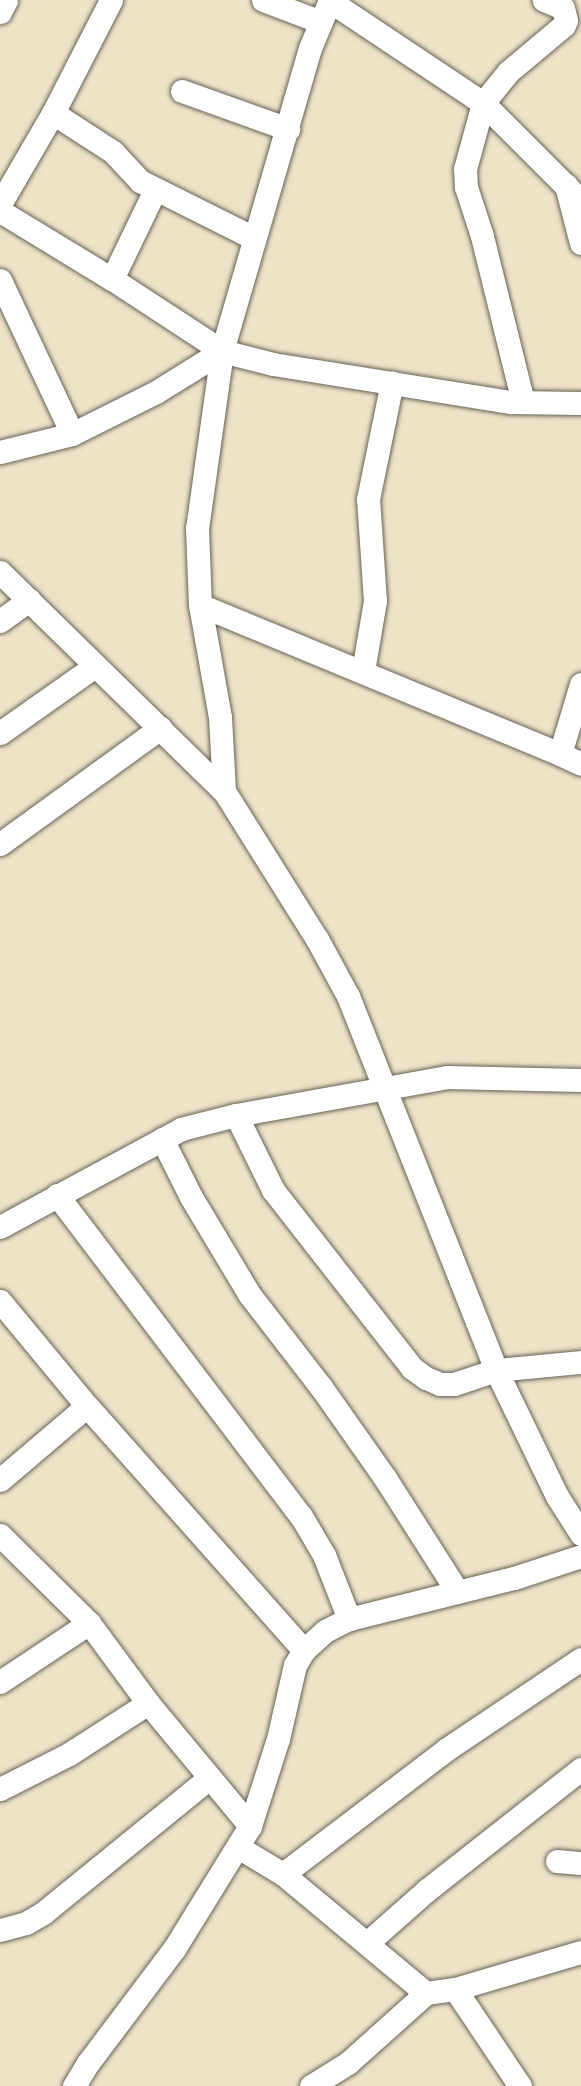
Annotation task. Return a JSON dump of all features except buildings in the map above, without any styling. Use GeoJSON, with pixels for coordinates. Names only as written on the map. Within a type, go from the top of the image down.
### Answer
{"type":"FeatureCollection","features":[{"type":"Feature","properties":{"kind":"street"},"geometry":{"type":"LineString","coordinates":[[0,12],[6,0]]}},
{"type":"Feature","properties":{"kind":"street"},"geometry":{"type":"LineString","coordinates":[[0,204],[53,113],[110,0]]}},
{"type":"Feature","properties":{"kind":"street"},"geometry":{"type":"LineString","coordinates":[[263,0],[327,7],[482,103],[576,194],[581,243]]}},
{"type":"Feature","properties":{"kind":"street"},"geometry":{"type":"LineString","coordinates":[[523,402],[482,236],[466,187],[469,147],[482,103],[508,72],[564,26],[566,13],[563,8],[544,0]]}},
{"type":"Feature","properties":{"kind":"street"},"geometry":{"type":"LineString","coordinates":[[224,791],[220,717],[200,605],[197,528],[222,351],[310,48],[327,7]]}},
{"type":"Feature","properties":{"kind":"street"},"geometry":{"type":"LineString","coordinates":[[182,91],[288,129]]}},
{"type":"Feature","properties":{"kind":"street"},"geometry":{"type":"LineString","coordinates":[[53,113],[113,152],[140,181],[254,238]]}},
{"type":"Feature","properties":{"kind":"street"},"geometry":{"type":"LineString","coordinates":[[112,279],[155,190]]}},
{"type":"Feature","properties":{"kind":"street"},"geometry":{"type":"LineString","coordinates":[[0,211],[112,279],[222,351],[273,365],[523,402],[581,403]]}},
{"type":"Feature","properties":{"kind":"street"},"geometry":{"type":"LineString","coordinates":[[0,280],[72,434]]}},
{"type":"Feature","properties":{"kind":"street"},"geometry":{"type":"LineString","coordinates":[[0,452],[72,434],[156,392],[222,351]]}},
{"type":"Feature","properties":{"kind":"street"},"geometry":{"type":"LineString","coordinates":[[363,671],[375,601],[368,499],[392,382]]}},
{"type":"Feature","properties":{"kind":"street"},"geometry":{"type":"LineString","coordinates":[[0,572],[224,791],[317,939],[348,996],[496,1370],[557,1496],[581,1534]]}},
{"type":"Feature","properties":{"kind":"street"},"geometry":{"type":"LineString","coordinates":[[0,621],[29,600]]}},
{"type":"Feature","properties":{"kind":"street"},"geometry":{"type":"LineString","coordinates":[[200,605],[571,759],[581,684]]}},
{"type":"Feature","properties":{"kind":"street"},"geometry":{"type":"LineString","coordinates":[[0,733],[95,666]]}},
{"type":"Feature","properties":{"kind":"street"},"geometry":{"type":"LineString","coordinates":[[0,844],[160,728]]}},
{"type":"Feature","properties":{"kind":"street"},"geometry":{"type":"LineString","coordinates":[[0,1227],[181,1129],[236,1115],[383,1087],[480,1076],[581,1080]]}},
{"type":"Feature","properties":{"kind":"street"},"geometry":{"type":"LineString","coordinates":[[236,1115],[273,1190],[412,1368],[440,1384],[454,1384],[496,1370],[581,1362]]}},
{"type":"Feature","properties":{"kind":"street"},"geometry":{"type":"LineString","coordinates":[[162,1139],[191,1197],[249,1294],[321,1387],[386,1478],[457,1591]]}},
{"type":"Feature","properties":{"kind":"street"},"geometry":{"type":"LineString","coordinates":[[57,1195],[301,1516],[324,1555],[349,1619]]}},
{"type":"Feature","properties":{"kind":"street"},"geometry":{"type":"LineString","coordinates":[[0,1301],[88,1406],[304,1650]]}},
{"type":"Feature","properties":{"kind":"street"},"geometry":{"type":"LineString","coordinates":[[0,1480],[88,1406]]}},
{"type":"Feature","properties":{"kind":"street"},"geometry":{"type":"LineString","coordinates":[[0,1535],[89,1623],[148,1703],[250,1826]]}},
{"type":"Feature","properties":{"kind":"street"},"geometry":{"type":"LineString","coordinates":[[74,2086],[88,2063],[174,1949],[250,1826],[278,1739],[295,1665],[304,1650],[326,1631],[349,1619],[514,1578],[581,1556]]}},
{"type":"Feature","properties":{"kind":"street"},"geometry":{"type":"LineString","coordinates":[[0,1682],[89,1623]]}},
{"type":"Feature","properties":{"kind":"street"},"geometry":{"type":"LineString","coordinates":[[283,1874],[447,1749],[581,1659]]}},
{"type":"Feature","properties":{"kind":"street"},"geometry":{"type":"LineString","coordinates":[[0,1789],[69,1754],[148,1703]]}},
{"type":"Feature","properties":{"kind":"street"},"geometry":{"type":"LineString","coordinates":[[368,1943],[427,1890],[581,1769]]}},
{"type":"Feature","properties":{"kind":"street"},"geometry":{"type":"LineString","coordinates":[[0,1930],[26,1923],[43,1913],[209,1778]]}},
{"type":"Feature","properties":{"kind":"street"},"geometry":{"type":"LineString","coordinates":[[238,1847],[283,1874],[426,1993]]}},
{"type":"Feature","properties":{"kind":"street"},"geometry":{"type":"LineString","coordinates":[[557,1861],[581,1863]]}},
{"type":"Feature","properties":{"kind":"street"},"geometry":{"type":"LineString","coordinates":[[311,2086],[348,2063],[426,1993],[455,1989],[581,1952]]}},
{"type":"Feature","properties":{"kind":"street"},"geometry":{"type":"LineString","coordinates":[[455,1989],[520,2086]]}}]}
